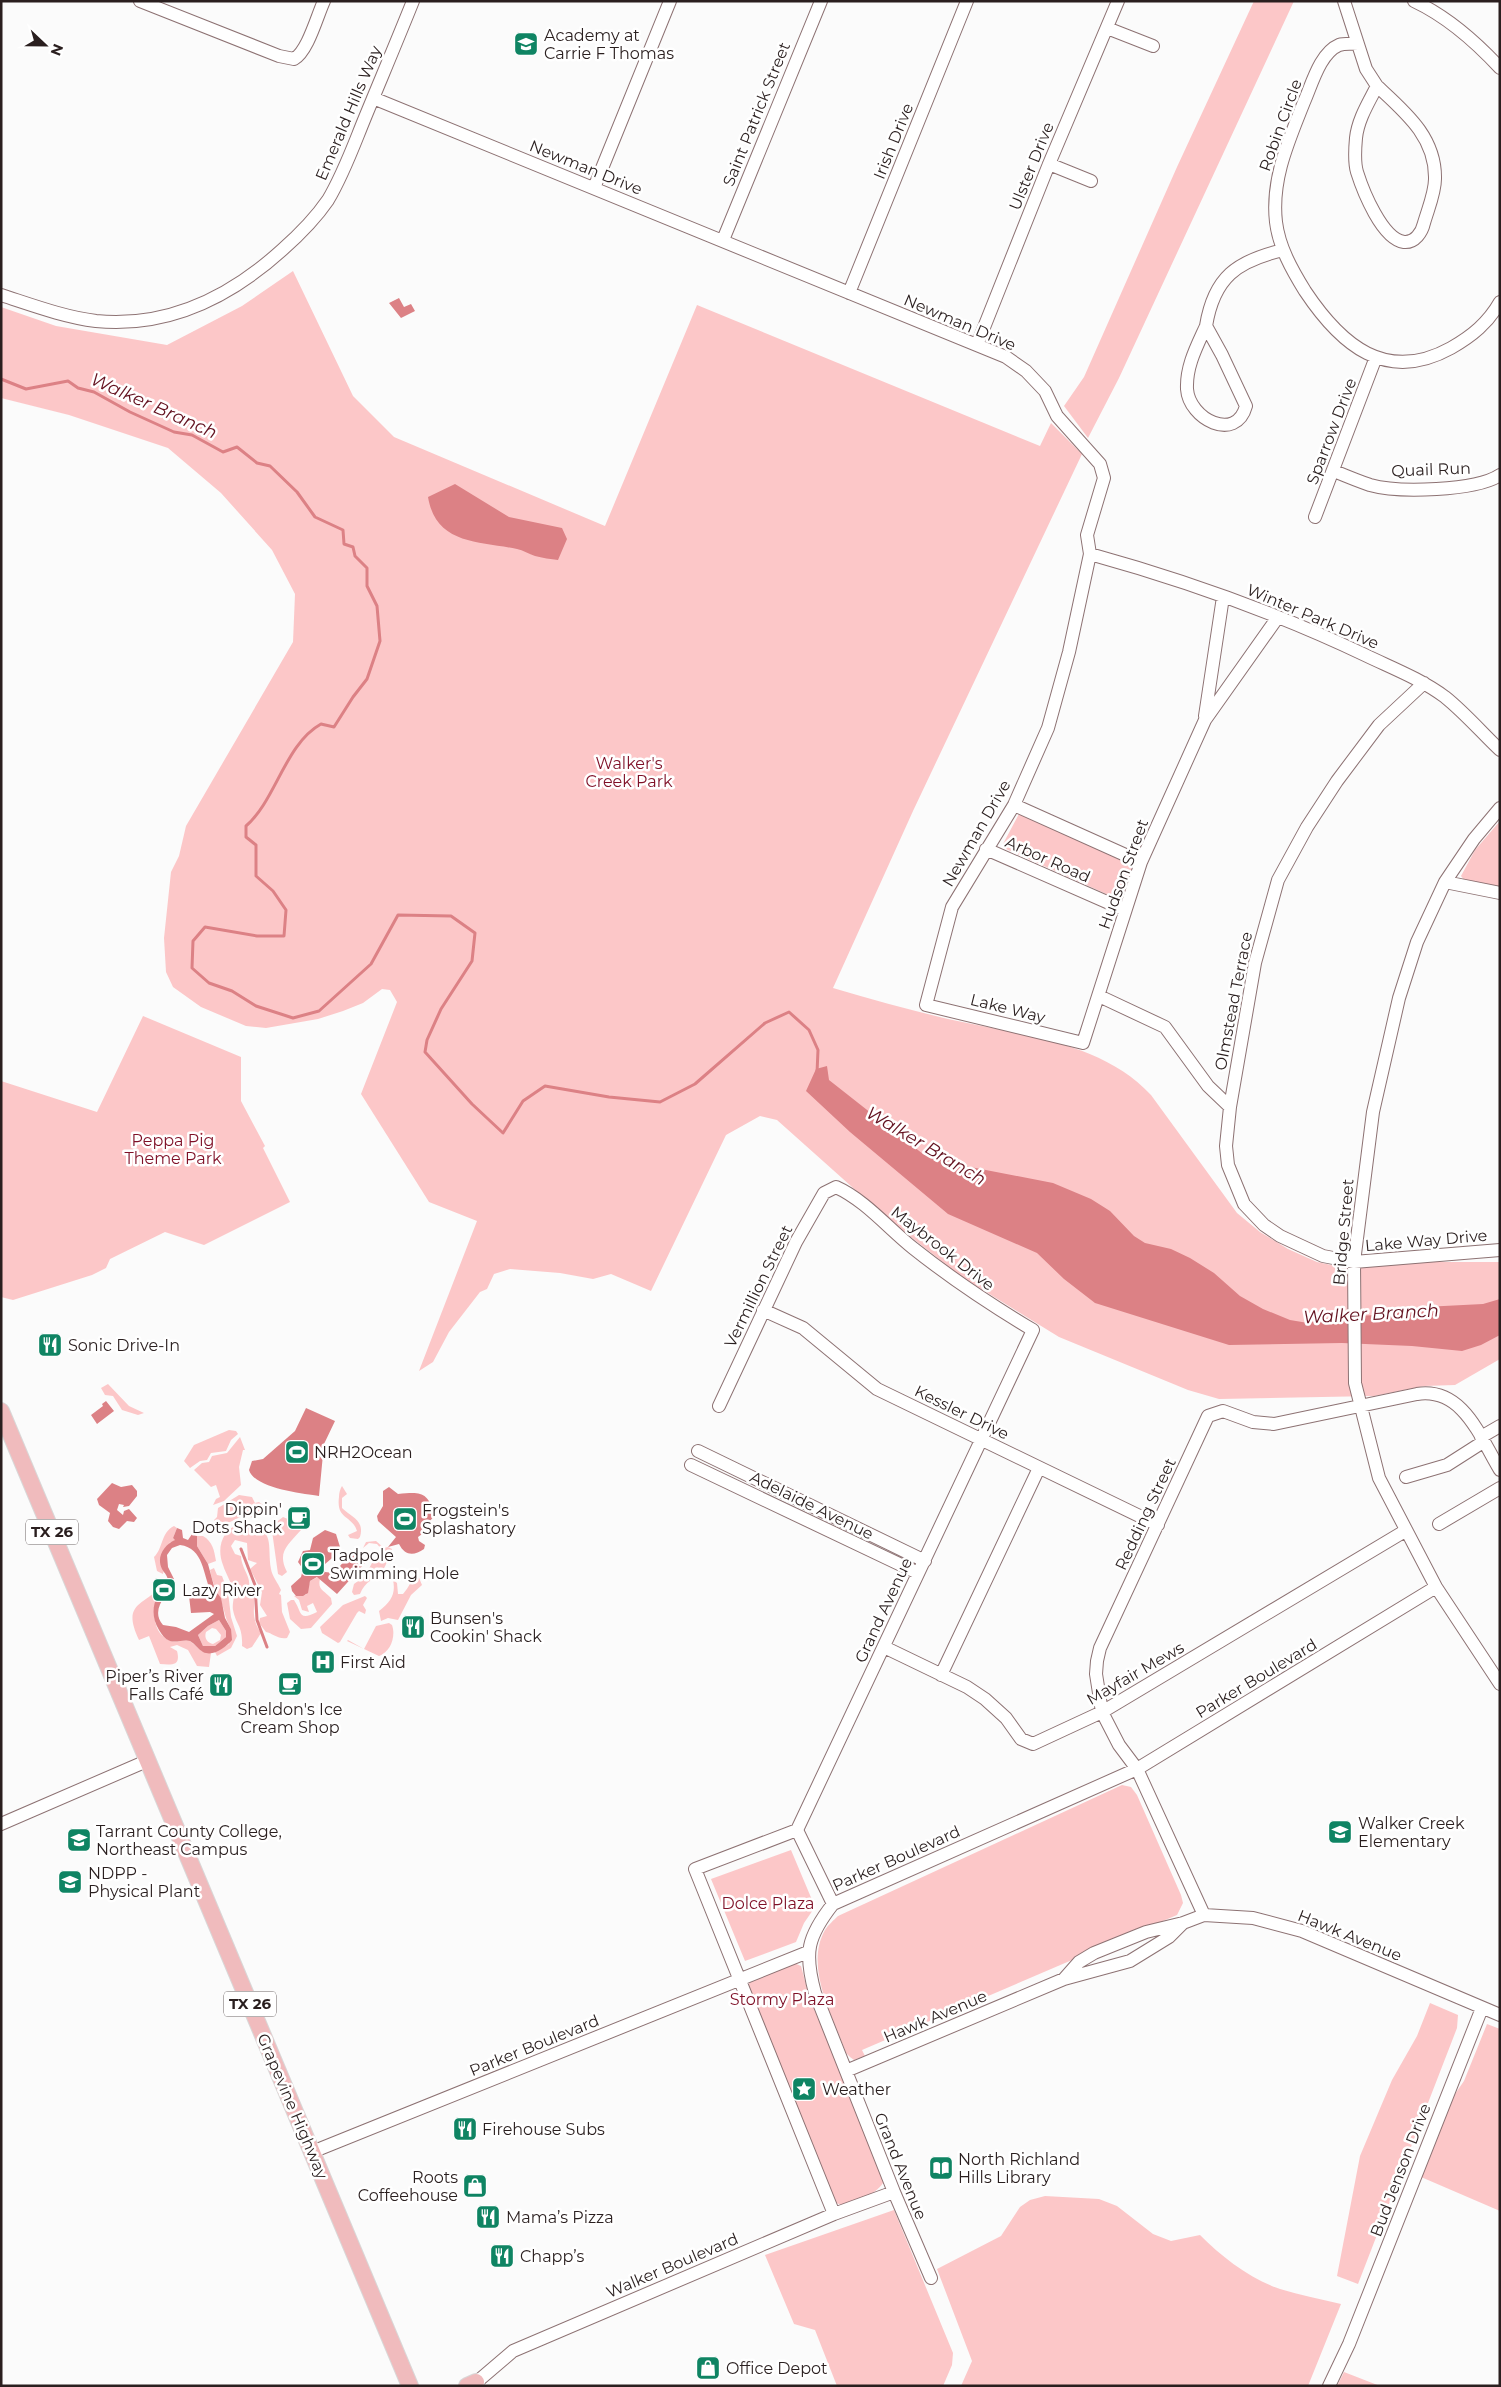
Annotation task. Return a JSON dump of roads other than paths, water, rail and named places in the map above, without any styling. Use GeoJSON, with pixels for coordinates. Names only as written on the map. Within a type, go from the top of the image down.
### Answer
{"type":"FeatureCollection","features":[{"type":"Feature","properties":{"kind":"main road","name":"Grapevine Highway"},"geometry":{"type":"LineString","coordinates":[[1,1412],[149,1760],[410,2386]]}},
{"type":"Feature","properties":{"kind":"street"},"geometry":{"type":"LineString","coordinates":[[140,1],[279,56],[294,59],[300,56],[324,1]]}},
{"type":"Feature","properties":{"kind":"street","name":"Emerald Hills Way"},"geometry":{"type":"LineString","coordinates":[[1,295],[67,316],[115,321],[192,309],[208,302],[256,274],[312,221],[328,199],[343,172],[413,1]]}},
{"type":"Feature","properties":{"kind":"street"},"geometry":{"type":"LineString","coordinates":[[594,188],[670,1]]}},
{"type":"Feature","properties":{"kind":"street","name":"Saint Patrick Street"},"geometry":{"type":"LineString","coordinates":[[722,240],[820,1]]}},
{"type":"Feature","properties":{"kind":"street","name":"Irish Drive"},"geometry":{"type":"LineString","coordinates":[[849,293],[967,1]]}},
{"type":"Feature","properties":{"kind":"street","name":"Ulster Drive"},"geometry":{"type":"LineString","coordinates":[[978,345],[1049,164],[1118,1]]}},
{"type":"Feature","properties":{"kind":"street"},"geometry":{"type":"LineString","coordinates":[[1344,1],[1366,70],[1377,86],[1412,119],[1431,151],[1434,166],[1434,190],[1423,226],[1417,237],[1404,242],[1394,238],[1382,226],[1363,188],[1357,170],[1356,137],[1359,122],[1377,86]]}},
{"type":"Feature","properties":{"kind":"street"},"geometry":{"type":"LineString","coordinates":[[1414,1],[1446,19],[1474,40],[1500,68]]}},
{"type":"Feature","properties":{"kind":"street"},"geometry":{"type":"LineString","coordinates":[[1107,28],[1153,46]]}},
{"type":"Feature","properties":{"kind":"street","name":"Robin Circle"},"geometry":{"type":"LineString","coordinates":[[1358,44],[1338,46],[1327,54],[1314,77],[1298,116],[1275,190],[1276,224],[1283,250],[1291,269],[1322,317],[1345,339],[1360,350],[1376,357],[1400,363],[1429,358],[1469,338],[1487,322],[1500,302]]}},
{"type":"Feature","properties":{"kind":"street","name":"Newman Drive"},"geometry":{"type":"LineString","coordinates":[[373,98],[1006,357],[1026,371],[1045,391],[1057,416],[1100,464],[1104,478],[1087,535],[1090,554],[1069,652],[1048,728],[1014,805],[952,907],[926,1005]]}},
{"type":"Feature","properties":{"kind":"street"},"geometry":{"type":"LineString","coordinates":[[1049,164],[1091,180]]}},
{"type":"Feature","properties":{"kind":"street"},"geometry":{"type":"LineString","coordinates":[[1206,326],[1246,406],[1241,418],[1234,424],[1225,426],[1215,424],[1198,414],[1192,406],[1187,391],[1189,367],[1206,326],[1213,299],[1229,274],[1244,262],[1258,256],[1283,250]]}},
{"type":"Feature","properties":{"kind":"street","name":"Sparrow Drive"},"geometry":{"type":"LineString","coordinates":[[1315,517],[1376,357]]}},
{"type":"Feature","properties":{"kind":"street","name":"Quail Run"},"geometry":{"type":"LineString","coordinates":[[1334,471],[1372,485],[1399,488],[1472,485],[1500,475]]}},
{"type":"Feature","properties":{"kind":"street","name":"Winter Park Drive"},"geometry":{"type":"LineString","coordinates":[[1090,554],[1159,573],[1278,617],[1424,683],[1446,698],[1500,750]]}},
{"type":"Feature","properties":{"kind":"street","name":"Hudson Street"},"geometry":{"type":"LineString","coordinates":[[1205,720],[1223,597]]}},
{"type":"Feature","properties":{"kind":"street","name":"Hudson Street"},"geometry":{"type":"LineString","coordinates":[[1083,1043],[1141,862],[1205,720],[1278,617]]}},
{"type":"Feature","properties":{"kind":"street","name":"Olmstead Terrace"},"geometry":{"type":"LineString","coordinates":[[1230,1107],[1255,963],[1278,880],[1307,827],[1337,781],[1379,725],[1424,683]]}},
{"type":"Feature","properties":{"kind":"street"},"geometry":{"type":"LineString","coordinates":[[1014,805],[1141,862]]}},
{"type":"Feature","properties":{"kind":"street","name":"Bridge Street"},"geometry":{"type":"LineString","coordinates":[[1500,808],[1474,839],[1445,882],[1417,942],[1398,998],[1373,1112],[1354,1262],[1355,1375],[1359,1406],[1379,1478],[1436,1587],[1500,1684]]}},
{"type":"Feature","properties":{"kind":"street","name":"Arbor Road"},"geometry":{"type":"LineString","coordinates":[[986,849],[1125,910]]}},
{"type":"Feature","properties":{"kind":"street"},"geometry":{"type":"LineString","coordinates":[[1445,882],[1500,893]]}},
{"type":"Feature","properties":{"kind":"street"},"geometry":{"type":"LineString","coordinates":[[1099,996],[1165,1027],[1208,1086],[1230,1107],[1226,1146],[1228,1165],[1244,1204],[1264,1225],[1280,1236],[1323,1256],[1354,1262]]}},
{"type":"Feature","properties":{"kind":"street","name":"Lake Way"},"geometry":{"type":"LineString","coordinates":[[926,1005],[1083,1043]]}},
{"type":"Feature","properties":{"kind":"street","name":"Vermillion Street"},"geometry":{"type":"LineString","coordinates":[[719,1406],[762,1310],[814,1211],[824,1193],[836,1187]]}},
{"type":"Feature","properties":{"kind":"street","name":"Maybrook Drive"},"geometry":{"type":"LineString","coordinates":[[836,1187],[853,1197],[913,1248],[981,1300],[1034,1330]]}},
{"type":"Feature","properties":{"kind":"street","name":"Lake Way Drive"},"geometry":{"type":"LineString","coordinates":[[1354,1262],[1500,1250]]}},
{"type":"Feature","properties":{"kind":"street","name":"Kessler Drive"},"geometry":{"type":"LineString","coordinates":[[762,1310],[803,1328],[877,1389],[1158,1525]]}},
{"type":"Feature","properties":{"kind":"street","name":"Grand Avenue"},"geometry":{"type":"LineString","coordinates":[[797,1830],[1034,1330]]}},
{"type":"Feature","properties":{"kind":"street","name":"Redding Street"},"geometry":{"type":"LineString","coordinates":[[1204,1915],[1137,1769],[1119,1745],[1102,1712],[1096,1674],[1098,1654],[1208,1416],[1223,1410],[1253,1422],[1274,1424],[1417,1394],[1434,1393],[1458,1404],[1500,1470]]}},
{"type":"Feature","properties":{"kind":"street"},"geometry":{"type":"LineString","coordinates":[[1406,1477],[1447,1465],[1500,1426]]}},
{"type":"Feature","properties":{"kind":"street","name":"Adelaide Avenue"},"geometry":{"type":"LineString","coordinates":[[698,1451],[924,1561]]}},
{"type":"Feature","properties":{"kind":"street","name":"Adelaide Avenue"},"geometry":{"type":"LineString","coordinates":[[691,1465],[918,1574]]}},
{"type":"Feature","properties":{"kind":"street"},"geometry":{"type":"LineString","coordinates":[[941,1675],[1039,1468]]}},
{"type":"Feature","properties":{"kind":"street"},"geometry":{"type":"LineString","coordinates":[[1439,1524],[1500,1488]]}},
{"type":"Feature","properties":{"kind":"street","name":"Mayfair Mews"},"geometry":{"type":"LineString","coordinates":[[884,1647],[967,1687],[985,1699],[1006,1718],[1021,1739],[1034,1744],[1057,1735],[1102,1712],[1405,1530]]}},
{"type":"Feature","properties":{"kind":"street","name":"Parker Boulevard"},"geometry":{"type":"LineString","coordinates":[[312,2152],[808,1952],[811,1938],[818,1923],[833,1904],[1137,1769],[1436,1587]]}},
{"type":"Feature","properties":{"kind":"street"},"geometry":{"type":"LineString","coordinates":[[1,1824],[149,1760]]}},
{"type":"Feature","properties":{"kind":"street"},"geometry":{"type":"LineString","coordinates":[[833,1904],[797,1830],[695,1869],[834,2214]]}},
{"type":"Feature","properties":{"kind":"street","name":"Hawk Avenue"},"geometry":{"type":"LineString","coordinates":[[1064,1979],[1079,1962],[1094,1953],[1146,1932],[1183,1924],[1204,1915],[1253,1918],[1302,1931],[1500,2015]]}},
{"type":"Feature","properties":{"kind":"street","name":"Hawk Avenue"},"geometry":{"type":"LineString","coordinates":[[846,2071],[1064,1979],[1130,1961],[1169,1937],[1183,1924]]}},
{"type":"Feature","properties":{"kind":"street","name":"Grand Avenue"},"geometry":{"type":"LineString","coordinates":[[808,1952],[809,1971],[815,1993],[894,2192],[931,2278]]}},
{"type":"Feature","properties":{"kind":"street","name":"Bud Jenson Drive"},"geometry":{"type":"LineString","coordinates":[[1329,2386],[1350,2344],[1482,2008]]}},
{"type":"Feature","properties":{"kind":"street","name":"Walker Boulevard"},"geometry":{"type":"LineString","coordinates":[[472,2385],[513,2351],[834,2214],[894,2192]]}},
{"type":"Feature","properties":{"kind":"waterway","name":"Walker Branch"},"geometry":{"type":"LineString","coordinates":[[1,379],[26,389],[68,381],[78,388],[94,392],[130,412],[174,432],[192,435],[223,452],[237,447],[257,463],[270,466],[297,492],[315,517],[343,530],[344,544],[353,547],[355,556],[367,568],[367,586],[377,606],[380,641],[367,679],[334,727],[321,724],[298,745],[265,802],[246,826],[246,837],[256,845],[256,876],[273,891],[286,910],[284,936],[257,936],[205,927],[193,941],[192,968],[209,983],[232,991],[256,1006],[293,1018],[319,1011],[371,964],[398,915],[451,916],[475,933],[472,961],[441,1009],[427,1040],[425,1052],[472,1104],[503,1133],[523,1101],[545,1086],[609,1097],[660,1102],[695,1084],[765,1023],[789,1012],[809,1030],[818,1050],[817,1073]]}},
{"type":"Feature","properties":{"kind":"waterway"},"geometry":{"type":"LineString","coordinates":[[241,1549],[255,1585],[257,1620],[267,1647]]}},
{"type":"Feature","properties":{"kind":"place","name":"Academy at Carrie F Thomas"},"geometry":{"type":"Point","coordinates":[526,44]}},
{"type":"Feature","properties":{"kind":"place","name":"Sonic Drive-In"},"geometry":{"type":"Point","coordinates":[50,1345]}},
{"type":"Feature","properties":{"kind":"place","name":"NRH2Ocean"},"geometry":{"type":"Point","coordinates":[297,1452]}},
{"type":"Feature","properties":{"kind":"place","name":"Dippin' Dots Shack"},"geometry":{"type":"Point","coordinates":[299,1518]}},
{"type":"Feature","properties":{"kind":"place","name":"Frogstein's Splashatory"},"geometry":{"type":"Point","coordinates":[405,1519]}},
{"type":"Feature","properties":{"kind":"place","name":"Tadpole Swimming Hole"},"geometry":{"type":"Point","coordinates":[313,1564]}},
{"type":"Feature","properties":{"kind":"place","name":"Lazy River"},"geometry":{"type":"Point","coordinates":[164,1590]}},
{"type":"Feature","properties":{"kind":"place","name":"Bunsen's Cookin' Shack"},"geometry":{"type":"Point","coordinates":[413,1627]}},
{"type":"Feature","properties":{"kind":"place","name":"First Aid"},"geometry":{"type":"Point","coordinates":[323,1662]}},
{"type":"Feature","properties":{"kind":"place","name":"Sheldon's Ice Cream Shop"},"geometry":{"type":"Point","coordinates":[290,1684]}},
{"type":"Feature","properties":{"kind":"place","name":"Piper’s River Falls Café"},"geometry":{"type":"Point","coordinates":[221,1685]}},
{"type":"Feature","properties":{"kind":"place","name":"Walker Creek Elementary"},"geometry":{"type":"Point","coordinates":[1340,1832]}},
{"type":"Feature","properties":{"kind":"place","name":"Tarrant County College, Northeast Campus"},"geometry":{"type":"Point","coordinates":[79,1840]}},
{"type":"Feature","properties":{"kind":"place","name":"NDPP - Physical Plant"},"geometry":{"type":"Point","coordinates":[70,1882]}},
{"type":"Feature","properties":{"kind":"place","name":"Weather"},"geometry":{"type":"Point","coordinates":[804,2089]}},
{"type":"Feature","properties":{"kind":"place","name":"Firehouse Subs"},"geometry":{"type":"Point","coordinates":[465,2129]}},
{"type":"Feature","properties":{"kind":"place","name":"North Richland Hills Library"},"geometry":{"type":"Point","coordinates":[941,2168]}},
{"type":"Feature","properties":{"kind":"place","name":"Roots Coffeehouse"},"geometry":{"type":"Point","coordinates":[475,2186]}},
{"type":"Feature","properties":{"kind":"place","name":"Mama’s Pizza"},"geometry":{"type":"Point","coordinates":[488,2217]}},
{"type":"Feature","properties":{"kind":"place","name":"Chapp’s"},"geometry":{"type":"Point","coordinates":[502,2256]}},
{"type":"Feature","properties":{"kind":"place","name":"Office Depot"},"geometry":{"type":"Point","coordinates":[708,2368]}},
{"type":"Feature","properties":{"kind":"park label","name":"Walker's Creek Park"},"geometry":{"type":"Point","coordinates":[629,772]}},
{"type":"Feature","properties":{"kind":"park label","name":"Peppa Pig Theme Park"},"geometry":{"type":"Point","coordinates":[173,1149]}},
{"type":"Feature","properties":{"kind":"park label","name":"Dolce Plaza"},"geometry":{"type":"Point","coordinates":[768,1903]}},
{"type":"Feature","properties":{"kind":"park label","name":"Stormy Plaza"},"geometry":{"type":"Point","coordinates":[782,1999]}}]}
